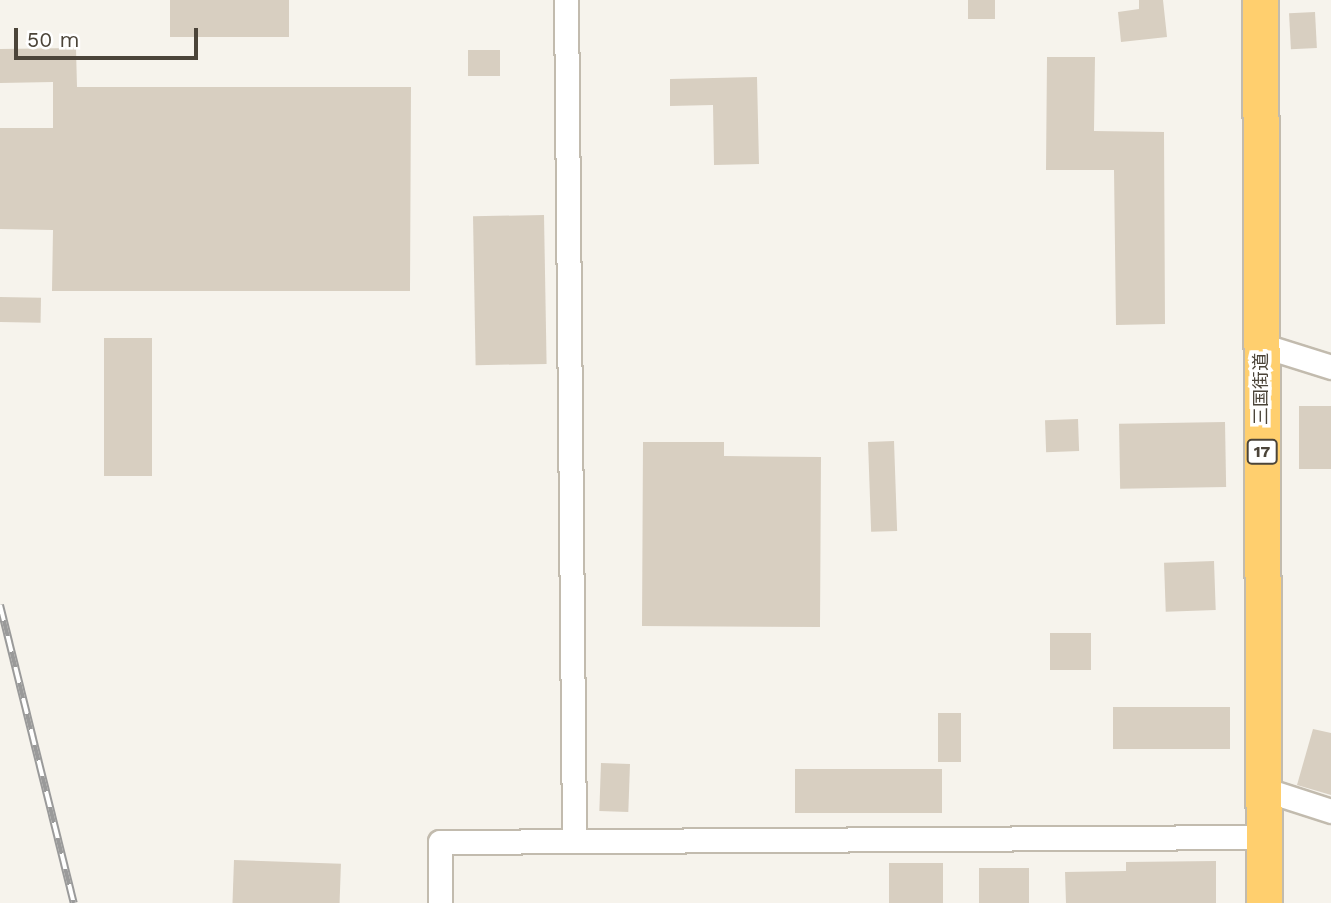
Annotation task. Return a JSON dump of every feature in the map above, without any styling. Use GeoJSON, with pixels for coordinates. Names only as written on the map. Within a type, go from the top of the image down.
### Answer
{"type":"FeatureCollection","features":[{"type":"Feature","properties":{"kind":"highway","name":"三国街道"},"geometry":{"type":"LineString","coordinates":[[1260,0],[1264,903]]}},
{"type":"Feature","properties":{"kind":"street"},"geometry":{"type":"LineString","coordinates":[[566,0],[574,839]]}},
{"type":"Feature","properties":{"kind":"street"},"geometry":{"type":"LineString","coordinates":[[1261,345],[1331,367]]}},
{"type":"Feature","properties":{"kind":"street"},"geometry":{"type":"LineString","coordinates":[[1263,789],[1331,811]]}},
{"type":"Feature","properties":{"kind":"street"},"geometry":{"type":"LineString","coordinates":[[440,903],[440,842],[574,839],[1264,837]]}},
{"type":"Feature","properties":{"kind":"building"},"geometry":{"type":"Polygon","coordinates":[[[170,0],[289,0],[289,37],[170,37],[170,0]]]}},
{"type":"Feature","properties":{"kind":"building"},"geometry":{"type":"Polygon","coordinates":[[[968,0],[995,0],[995,19],[968,19],[968,0]]]}},
{"type":"Feature","properties":{"kind":"building"},"geometry":{"type":"Polygon","coordinates":[[[1139,0],[1163,0],[1167,37],[1121,42],[1118,12],[1139,9],[1139,0]]]}},
{"type":"Feature","properties":{"kind":"building"},"geometry":{"type":"Polygon","coordinates":[[[1315,12],[1317,48],[1291,49],[1289,13],[1315,12]]]}},
{"type":"Feature","properties":{"kind":"building"},"geometry":{"type":"Polygon","coordinates":[[[76,48],[77,87],[411,87],[410,291],[52,291],[53,230],[0,229],[0,128],[53,128],[53,82],[0,83],[0,49],[76,48]]]}},
{"type":"Feature","properties":{"kind":"building"},"geometry":{"type":"Polygon","coordinates":[[[468,50],[500,50],[500,76],[468,76],[468,50]]]}},
{"type":"Feature","properties":{"kind":"building"},"geometry":{"type":"Polygon","coordinates":[[[1047,57],[1095,57],[1094,131],[1164,132],[1165,324],[1116,325],[1114,170],[1046,170],[1047,57]]]}},
{"type":"Feature","properties":{"kind":"building"},"geometry":{"type":"Polygon","coordinates":[[[757,77],[759,164],[714,165],[713,105],[670,106],[670,79],[757,77]]]}},
{"type":"Feature","properties":{"kind":"building"},"geometry":{"type":"Polygon","coordinates":[[[544,215],[547,364],[476,365],[473,216],[544,215]]]}},
{"type":"Feature","properties":{"kind":"building"},"geometry":{"type":"Polygon","coordinates":[[[0,297],[41,298],[41,323],[0,322],[0,297]]]}},
{"type":"Feature","properties":{"kind":"building"},"geometry":{"type":"Polygon","coordinates":[[[104,338],[152,338],[152,476],[104,476],[104,338]]]}},
{"type":"Feature","properties":{"kind":"building"},"geometry":{"type":"Polygon","coordinates":[[[1299,406],[1331,406],[1331,469],[1299,469],[1299,406]]]}},
{"type":"Feature","properties":{"kind":"building"},"geometry":{"type":"Polygon","coordinates":[[[1078,419],[1079,451],[1046,452],[1045,420],[1078,419]]]}},
{"type":"Feature","properties":{"kind":"building"},"geometry":{"type":"Polygon","coordinates":[[[1225,422],[1226,487],[1120,489],[1119,424],[1225,422]]]}},
{"type":"Feature","properties":{"kind":"building"},"geometry":{"type":"Polygon","coordinates":[[[894,441],[897,531],[871,532],[868,442],[894,441]]]}},
{"type":"Feature","properties":{"kind":"building"},"geometry":{"type":"Polygon","coordinates":[[[643,442],[724,442],[724,456],[821,457],[820,627],[642,626],[643,442]]]}},
{"type":"Feature","properties":{"kind":"building"},"geometry":{"type":"Polygon","coordinates":[[[1214,561],[1216,610],[1166,612],[1164,563],[1214,561]]]}},
{"type":"Feature","properties":{"kind":"building"},"geometry":{"type":"Polygon","coordinates":[[[1050,633],[1091,633],[1091,670],[1050,670],[1050,633]]]}},
{"type":"Feature","properties":{"kind":"building"},"geometry":{"type":"Polygon","coordinates":[[[1113,707],[1230,707],[1230,749],[1113,749],[1113,707]]]}},
{"type":"Feature","properties":{"kind":"building"},"geometry":{"type":"Polygon","coordinates":[[[938,713],[961,713],[961,762],[938,762],[938,713]]]}},
{"type":"Feature","properties":{"kind":"building"},"geometry":{"type":"Polygon","coordinates":[[[1313,729],[1331,733],[1331,795],[1297,785],[1313,729]]]}},
{"type":"Feature","properties":{"kind":"building"},"geometry":{"type":"Polygon","coordinates":[[[601,763],[630,764],[628,812],[599,811],[601,763]]]}},
{"type":"Feature","properties":{"kind":"building"},"geometry":{"type":"Polygon","coordinates":[[[795,769],[942,769],[942,813],[795,813],[795,769]]]}},
{"type":"Feature","properties":{"kind":"building"},"geometry":{"type":"Polygon","coordinates":[[[234,860],[341,864],[340,903],[232,903],[234,860]]]}},
{"type":"Feature","properties":{"kind":"building"},"geometry":{"type":"Polygon","coordinates":[[[1216,861],[1216,903],[1066,903],[1065,872],[1126,871],[1126,862],[1216,861]]]}},
{"type":"Feature","properties":{"kind":"building"},"geometry":{"type":"Polygon","coordinates":[[[889,863],[943,863],[943,903],[889,903],[889,863]]]}},
{"type":"Feature","properties":{"kind":"building"},"geometry":{"type":"Polygon","coordinates":[[[979,868],[1029,868],[1029,903],[979,903],[979,868]]]}},
{"type":"Feature","properties":{"kind":"railway"},"geometry":{"type":"LineString","coordinates":[[0,605],[74,903]]}}]}
